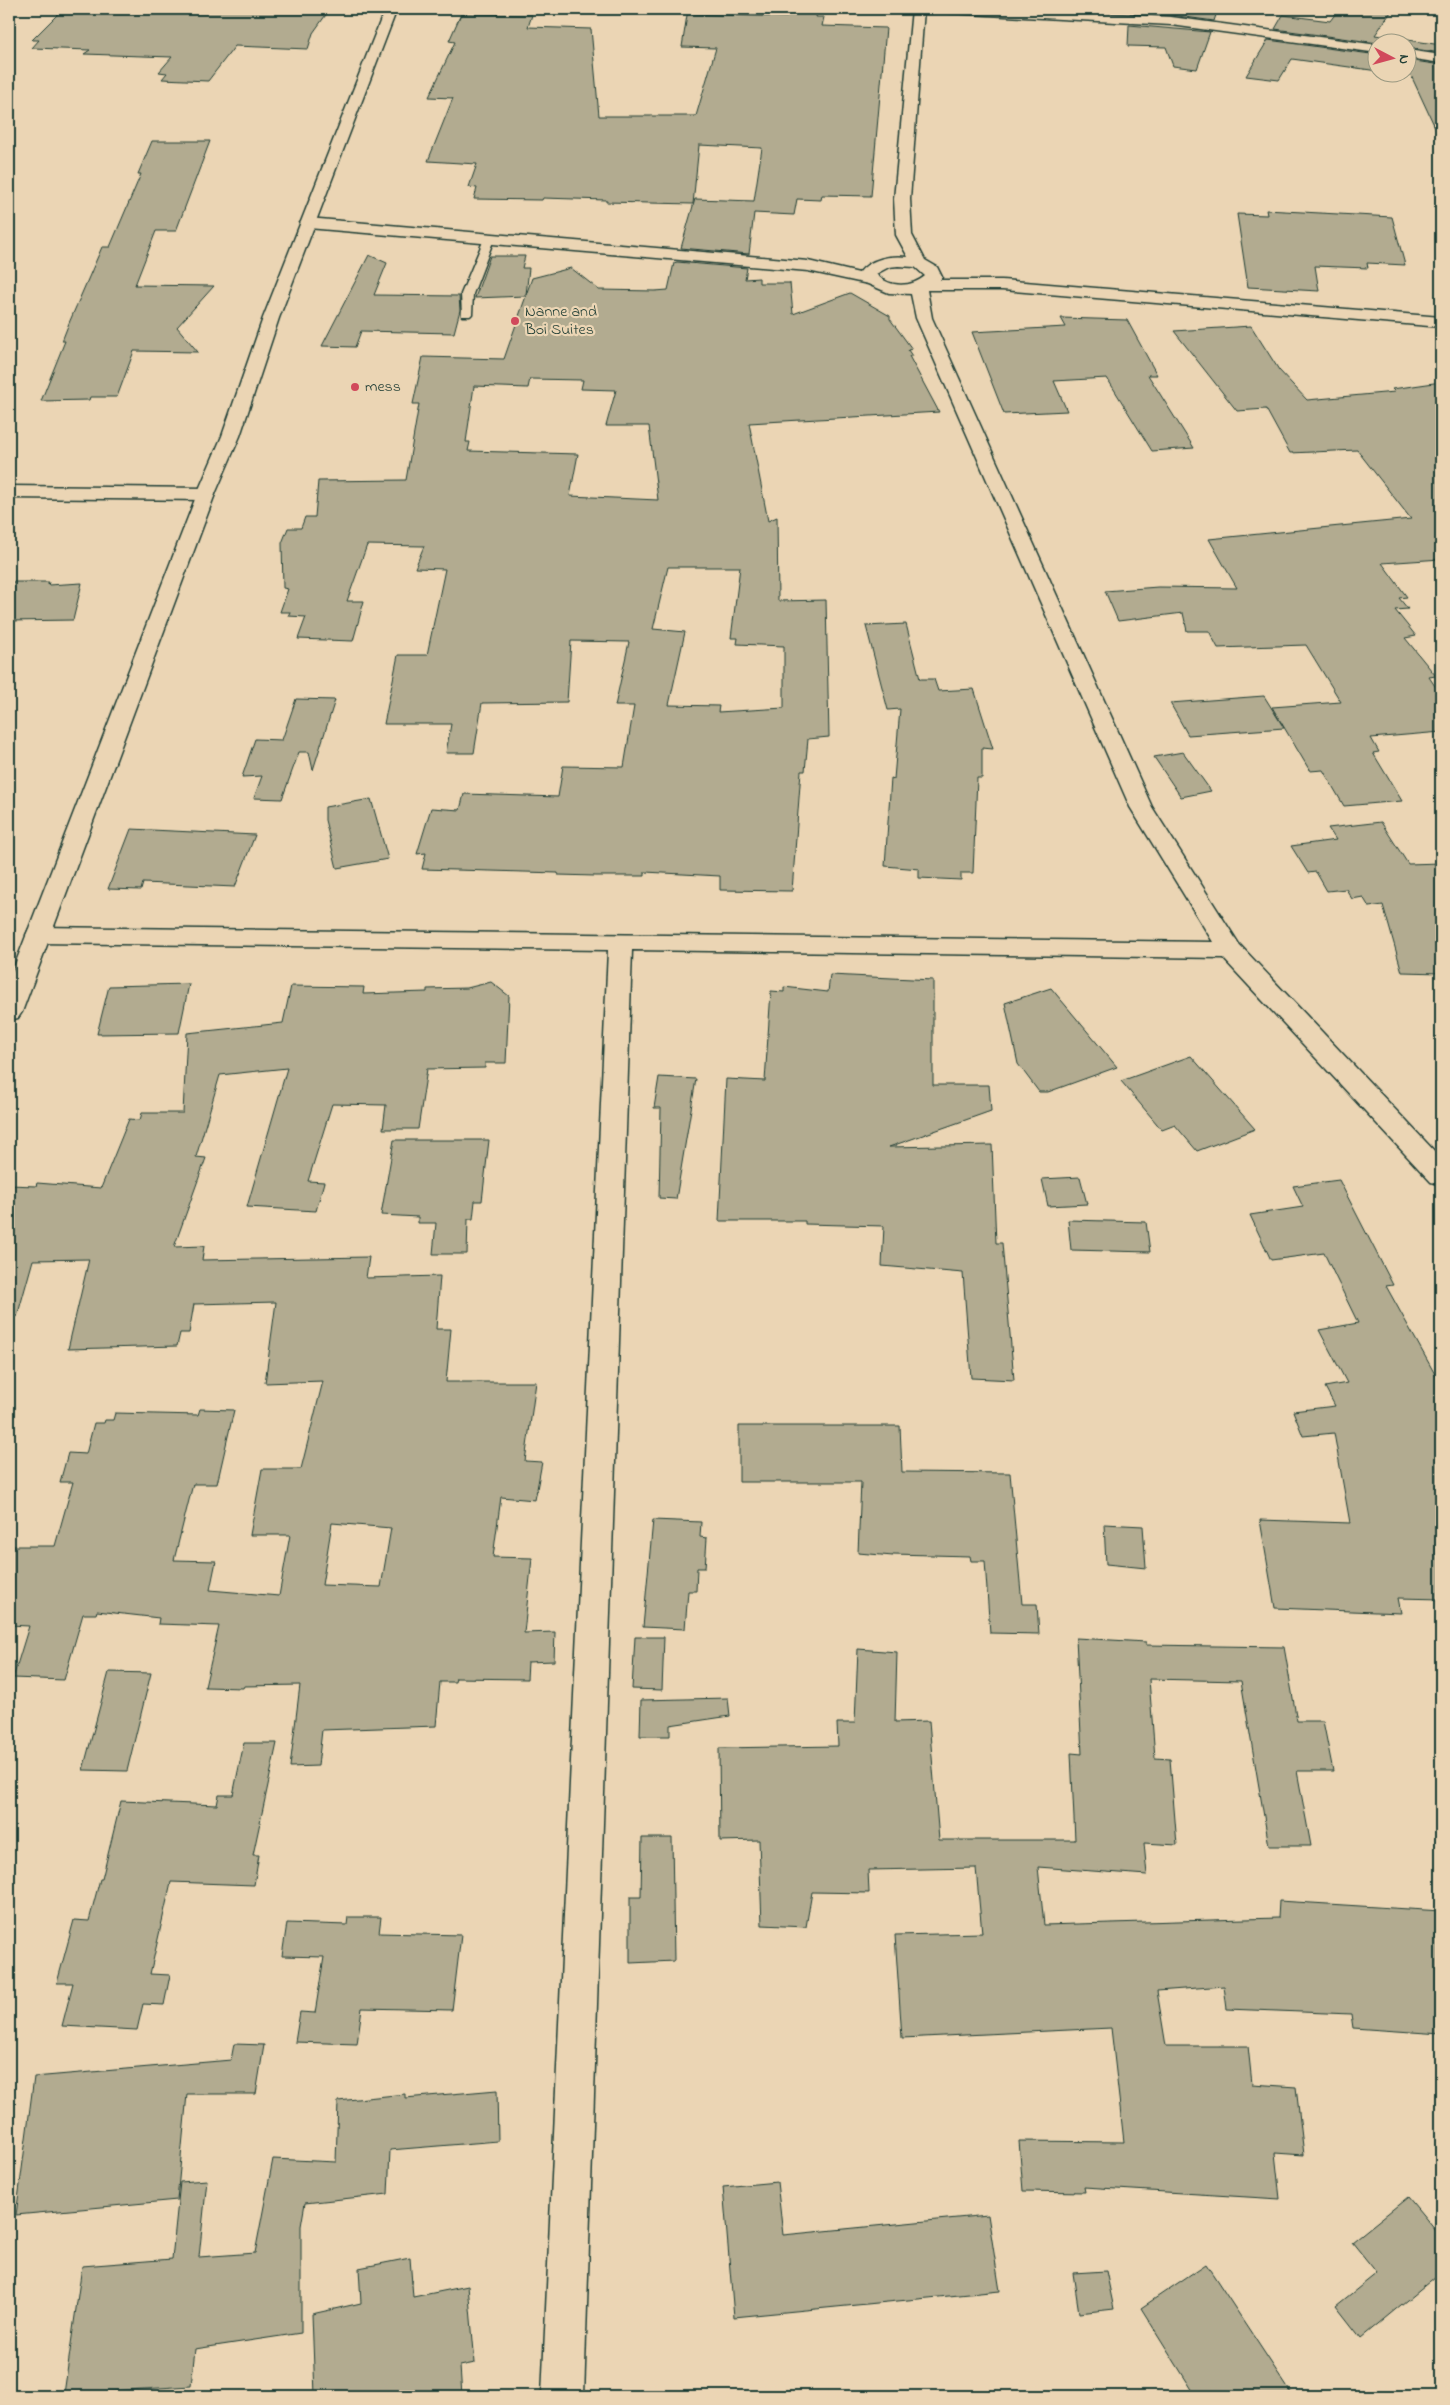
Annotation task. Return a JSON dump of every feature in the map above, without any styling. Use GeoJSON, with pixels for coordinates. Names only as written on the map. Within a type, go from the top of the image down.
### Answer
{"type":"FeatureCollection","features":[{"type":"Feature","properties":{"kind":"street"},"geometry":{"type":"LineString","coordinates":[[9,1012],[206,494],[231,436],[272,318],[391,9]]}},
{"type":"Feature","properties":{"kind":"street"},"geometry":{"type":"LineString","coordinates":[[918,9],[902,199],[904,235],[924,276],[924,318],[1141,807],[1230,950],[1441,1175]]}},
{"type":"Feature","properties":{"kind":"street"},"geometry":{"type":"LineString","coordinates":[[950,9],[1170,22],[1368,48]]}},
{"type":"Feature","properties":{"kind":"street"},"geometry":{"type":"LineString","coordinates":[[1418,56],[1441,59]]}},
{"type":"Feature","properties":{"kind":"street"},"geometry":{"type":"LineString","coordinates":[[308,223],[808,266],[884,263],[902,260],[924,276]]}},
{"type":"Feature","properties":{"kind":"street"},"geometry":{"type":"LineString","coordinates":[[904,235],[884,263],[867,273],[873,283],[890,289],[924,318]]}},
{"type":"Feature","properties":{"kind":"street"},"geometry":{"type":"LineString","coordinates":[[808,266],[871,280]]}},
{"type":"Feature","properties":{"kind":"street"},"geometry":{"type":"LineString","coordinates":[[890,289],[924,276],[1002,285],[1441,322]]}},
{"type":"Feature","properties":{"kind":"street"},"geometry":{"type":"LineString","coordinates":[[9,492],[206,494]]}},
{"type":"Feature","properties":{"kind":"street"},"geometry":{"type":"LineString","coordinates":[[38,935],[620,944],[1230,950]]}},
{"type":"Feature","properties":{"kind":"street"},"geometry":{"type":"LineString","coordinates":[[564,2396],[620,944]]}},
{"type":"Feature","properties":{"kind":"lane"},"geometry":{"type":"LineString","coordinates":[[466,314],[467,294],[489,238]]}},
{"type":"Feature","properties":{"kind":"building"},"geometry":{"type":"Polygon","coordinates":[[[63,9],[330,9],[313,33],[308,49],[235,46],[208,81],[162,79],[167,73],[159,72],[172,57],[84,54],[90,50],[32,48],[39,40],[32,40],[63,9]]]}},
{"type":"Feature","properties":{"kind":"building"},"geometry":{"type":"Polygon","coordinates":[[[789,9],[818,9],[816,17],[824,17],[822,26],[886,28],[871,196],[822,195],[821,200],[797,199],[794,215],[754,213],[749,254],[681,248],[695,199],[754,201],[762,148],[699,145],[693,204],[543,198],[542,200],[474,199],[477,188],[469,187],[477,164],[428,161],[453,98],[429,97],[455,42],[449,41],[461,14],[532,15],[528,27],[591,29],[599,116],[696,116],[716,48],[682,47],[687,15],[787,17],[789,9]]]}},
{"type":"Feature","properties":{"kind":"building"},"geometry":{"type":"Polygon","coordinates":[[[1130,9],[1218,9],[1214,21],[1171,15],[1130,13],[1130,9]]]}},
{"type":"Feature","properties":{"kind":"building"},"geometry":{"type":"Polygon","coordinates":[[[1339,9],[1393,9],[1377,32],[1368,32],[1368,42],[1275,29],[1283,15],[1330,21],[1339,9]]]}},
{"type":"Feature","properties":{"kind":"building"},"geometry":{"type":"Polygon","coordinates":[[[1129,25],[1210,32],[1197,69],[1173,66],[1166,47],[1128,46],[1129,25]]]}},
{"type":"Feature","properties":{"kind":"building"},"geometry":{"type":"Polygon","coordinates":[[[1268,40],[1368,54],[1368,70],[1292,59],[1279,80],[1246,76],[1268,40]]]}},
{"type":"Feature","properties":{"kind":"building"},"geometry":{"type":"Polygon","coordinates":[[[1418,42],[1441,45],[1441,53],[1418,50],[1418,42]]]}},
{"type":"Feature","properties":{"kind":"building"},"geometry":{"type":"Polygon","coordinates":[[[1418,62],[1441,65],[1441,140],[1414,82],[1418,82],[1418,62]]]}},
{"type":"Feature","properties":{"kind":"building"},"geometry":{"type":"Polygon","coordinates":[[[152,141],[210,141],[176,231],[156,231],[135,285],[214,286],[177,327],[198,352],[134,351],[117,397],[90,397],[89,400],[41,401],[65,341],[62,341],[69,323],[102,247],[110,247],[141,174],[138,174],[152,141]]]}},
{"type":"Feature","properties":{"kind":"building"},"geometry":{"type":"Polygon","coordinates":[[[1266,210],[1392,217],[1405,265],[1367,263],[1368,268],[1315,266],[1319,291],[1248,287],[1237,214],[1267,215],[1266,210]]]}},
{"type":"Feature","properties":{"kind":"building"},"geometry":{"type":"Polygon","coordinates":[[[369,255],[387,263],[374,295],[459,296],[460,310],[454,333],[361,331],[355,347],[322,346],[369,255]]]}},
{"type":"Feature","properties":{"kind":"building"},"geometry":{"type":"Polygon","coordinates":[[[490,256],[525,256],[522,268],[529,268],[526,295],[532,278],[571,268],[599,290],[655,291],[668,290],[674,263],[677,262],[747,268],[745,279],[759,278],[759,283],[790,283],[793,314],[850,293],[890,316],[890,319],[912,349],[908,350],[912,356],[909,356],[939,412],[749,423],[768,521],[777,517],[778,601],[826,600],[829,737],[808,739],[805,771],[801,771],[792,891],[720,890],[720,876],[645,872],[645,876],[595,876],[558,875],[558,873],[422,869],[426,853],[417,854],[431,808],[460,810],[464,794],[558,797],[563,766],[624,767],[634,706],[615,706],[629,642],[571,641],[567,702],[482,703],[474,753],[446,753],[451,724],[384,724],[398,655],[427,655],[445,569],[415,568],[424,546],[367,545],[347,601],[364,601],[353,641],[298,639],[306,617],[288,616],[290,612],[280,612],[288,589],[283,588],[282,543],[288,528],[301,528],[305,517],[315,517],[318,481],[406,480],[419,404],[413,404],[423,357],[504,359],[526,296],[475,298],[490,256]],[[530,379],[528,388],[474,386],[466,442],[470,442],[468,451],[578,454],[570,496],[658,500],[649,426],[606,426],[616,390],[581,389],[583,380],[530,379]],[[668,567],[653,629],[685,632],[669,705],[719,706],[718,712],[784,708],[784,646],[737,644],[738,638],[731,638],[740,567],[668,567]]]}},
{"type":"Feature","properties":{"kind":"building"},"geometry":{"type":"Polygon","coordinates":[[[1061,318],[1127,320],[1157,375],[1148,375],[1194,448],[1152,451],[1107,378],[1054,381],[1067,411],[1004,414],[972,332],[1066,327],[1061,318]]]}},
{"type":"Feature","properties":{"kind":"building"},"geometry":{"type":"Polygon","coordinates":[[[1251,326],[1279,370],[1307,400],[1395,392],[1392,389],[1441,382],[1441,559],[1382,563],[1407,597],[1399,598],[1408,609],[1395,610],[1416,636],[1405,638],[1436,676],[1429,677],[1441,695],[1441,732],[1371,738],[1379,752],[1373,753],[1402,801],[1344,806],[1323,770],[1310,771],[1272,707],[1341,702],[1306,645],[1218,648],[1209,631],[1187,631],[1183,613],[1118,621],[1105,591],[1158,587],[1237,588],[1209,539],[1411,519],[1357,450],[1290,453],[1266,409],[1237,411],[1174,331],[1251,326]]]}},
{"type":"Feature","properties":{"kind":"building"},"geometry":{"type":"Polygon","coordinates":[[[9,582],[49,582],[48,585],[82,583],[73,620],[9,621],[9,582]]]}},
{"type":"Feature","properties":{"kind":"building"},"geometry":{"type":"Polygon","coordinates":[[[906,624],[920,679],[934,679],[938,691],[974,689],[993,749],[982,748],[982,778],[977,778],[973,873],[961,873],[961,880],[919,878],[919,869],[885,866],[891,778],[894,779],[900,709],[888,710],[866,626],[906,624]]]}},
{"type":"Feature","properties":{"kind":"building"},"geometry":{"type":"Polygon","coordinates":[[[1264,696],[1284,728],[1188,735],[1170,703],[1264,696]]]}},
{"type":"Feature","properties":{"kind":"building"},"geometry":{"type":"Polygon","coordinates":[[[296,699],[335,700],[313,770],[309,752],[299,752],[282,799],[254,798],[262,776],[242,777],[255,739],[282,740],[296,699]]]}},
{"type":"Feature","properties":{"kind":"building"},"geometry":{"type":"Polygon","coordinates":[[[1183,752],[1211,791],[1181,797],[1154,757],[1183,752]]]}},
{"type":"Feature","properties":{"kind":"building"},"geometry":{"type":"Polygon","coordinates":[[[371,799],[388,859],[337,868],[325,820],[325,807],[371,799]]]}},
{"type":"Feature","properties":{"kind":"building"},"geometry":{"type":"Polygon","coordinates":[[[1381,822],[1408,864],[1441,863],[1441,973],[1402,972],[1383,905],[1369,907],[1363,897],[1352,899],[1346,889],[1327,891],[1316,872],[1308,873],[1291,846],[1336,840],[1328,828],[1381,822]]]}},
{"type":"Feature","properties":{"kind":"building"},"geometry":{"type":"Polygon","coordinates":[[[131,829],[255,835],[235,887],[143,883],[141,890],[108,889],[131,829]]]}},
{"type":"Feature","properties":{"kind":"building"},"geometry":{"type":"Polygon","coordinates":[[[830,975],[933,980],[933,1085],[989,1085],[991,1111],[889,1147],[992,1145],[996,1243],[1002,1243],[1014,1380],[971,1378],[963,1273],[882,1266],[884,1226],[805,1224],[805,1221],[719,1221],[726,1079],[765,1081],[771,991],[784,992],[784,987],[828,992],[830,975]]]}},
{"type":"Feature","properties":{"kind":"building"},"geometry":{"type":"Polygon","coordinates":[[[491,982],[509,996],[506,1063],[485,1063],[485,1068],[427,1069],[418,1129],[383,1129],[386,1105],[332,1104],[308,1181],[324,1182],[316,1211],[247,1207],[287,1068],[220,1075],[196,1157],[206,1158],[174,1247],[204,1246],[202,1260],[369,1257],[366,1278],[440,1276],[436,1329],[451,1329],[446,1382],[536,1382],[525,1461],[542,1462],[535,1500],[501,1497],[493,1557],[532,1558],[524,1633],[555,1632],[554,1661],[528,1662],[527,1679],[456,1678],[455,1682],[440,1682],[436,1726],[322,1730],[318,1766],[290,1767],[300,1685],[244,1686],[243,1688],[205,1687],[219,1626],[158,1624],[159,1618],[97,1611],[96,1614],[83,1614],[64,1680],[13,1678],[29,1626],[9,1625],[9,1546],[55,1546],[73,1482],[60,1482],[68,1453],[86,1454],[94,1423],[104,1423],[105,1420],[113,1420],[115,1413],[198,1415],[200,1409],[234,1410],[217,1484],[193,1484],[174,1560],[216,1561],[210,1590],[279,1596],[290,1535],[250,1535],[262,1469],[301,1469],[323,1381],[265,1383],[276,1302],[194,1304],[189,1333],[180,1333],[177,1346],[68,1349],[89,1259],[33,1260],[17,1317],[9,1316],[9,1185],[36,1186],[37,1183],[101,1188],[129,1119],[140,1120],[142,1113],[183,1113],[187,1033],[283,1023],[291,986],[364,987],[363,994],[427,992],[427,989],[467,988],[491,982]],[[332,1523],[322,1585],[381,1587],[391,1528],[332,1523]]]}},
{"type":"Feature","properties":{"kind":"building"},"geometry":{"type":"Polygon","coordinates":[[[189,984],[179,1033],[97,1034],[109,986],[189,984]]]}},
{"type":"Feature","properties":{"kind":"building"},"geometry":{"type":"Polygon","coordinates":[[[1051,988],[1117,1067],[1048,1092],[1039,1092],[1018,1064],[1005,1003],[1051,988]]]}},
{"type":"Feature","properties":{"kind":"building"},"geometry":{"type":"Polygon","coordinates":[[[1191,1056],[1255,1129],[1197,1151],[1175,1125],[1162,1130],[1121,1081],[1191,1056]]]}},
{"type":"Feature","properties":{"kind":"building"},"geometry":{"type":"Polygon","coordinates":[[[659,1077],[696,1079],[676,1199],[659,1198],[661,1108],[654,1108],[659,1077]]]}},
{"type":"Feature","properties":{"kind":"building"},"geometry":{"type":"Polygon","coordinates":[[[394,1140],[489,1140],[482,1201],[475,1201],[473,1219],[468,1219],[467,1254],[433,1254],[436,1223],[418,1223],[418,1217],[381,1215],[394,1140]]]}},
{"type":"Feature","properties":{"kind":"building"},"geometry":{"type":"Polygon","coordinates":[[[1080,1177],[1087,1204],[1048,1206],[1042,1179],[1080,1177]]]}},
{"type":"Feature","properties":{"kind":"building"},"geometry":{"type":"Polygon","coordinates":[[[1339,1180],[1393,1285],[1386,1286],[1441,1385],[1441,1599],[1398,1598],[1401,1613],[1275,1608],[1260,1520],[1350,1523],[1334,1433],[1303,1436],[1293,1411],[1335,1406],[1325,1387],[1347,1383],[1319,1330],[1358,1323],[1324,1253],[1271,1260],[1250,1215],[1303,1207],[1293,1186],[1339,1180]]]}},
{"type":"Feature","properties":{"kind":"building"},"geometry":{"type":"Polygon","coordinates":[[[1068,1220],[1146,1222],[1150,1252],[1071,1250],[1068,1220]]]}},
{"type":"Feature","properties":{"kind":"building"},"geometry":{"type":"Polygon","coordinates":[[[739,1426],[900,1426],[902,1472],[1010,1473],[1022,1604],[1037,1604],[1039,1634],[990,1633],[985,1561],[971,1561],[970,1556],[893,1554],[893,1556],[858,1553],[861,1482],[739,1482],[739,1426]]]}},
{"type":"Feature","properties":{"kind":"building"},"geometry":{"type":"Polygon","coordinates":[[[653,1520],[701,1522],[700,1537],[707,1538],[705,1568],[697,1568],[696,1591],[688,1591],[685,1629],[643,1627],[653,1520]]]}},
{"type":"Feature","properties":{"kind":"building"},"geometry":{"type":"Polygon","coordinates":[[[1104,1524],[1143,1526],[1146,1568],[1106,1564],[1104,1524]]]}},
{"type":"Feature","properties":{"kind":"building"},"geometry":{"type":"Polygon","coordinates":[[[635,1637],[664,1637],[662,1690],[632,1689],[635,1637]]]}},
{"type":"Feature","properties":{"kind":"building"},"geometry":{"type":"Polygon","coordinates":[[[1076,1638],[1146,1642],[1146,1645],[1284,1647],[1297,1721],[1323,1721],[1333,1771],[1297,1771],[1311,1846],[1269,1846],[1241,1681],[1149,1679],[1155,1758],[1170,1759],[1177,1845],[1144,1843],[1147,1875],[1038,1867],[1044,1925],[1278,1918],[1279,1901],[1441,1911],[1441,2034],[1353,2028],[1351,2014],[1227,2009],[1224,1986],[1157,1991],[1166,2046],[1248,2046],[1252,2084],[1296,2087],[1304,2155],[1275,2153],[1280,2199],[1084,2187],[1085,2192],[1023,2191],[1019,2141],[1124,2142],[1111,2028],[902,2038],[895,1935],[982,1933],[976,1868],[868,1870],[869,1893],[812,1892],[806,1927],[762,1925],[759,1840],[720,1841],[719,1748],[838,1746],[837,1723],[855,1723],[858,1649],[897,1652],[895,1722],[929,1721],[939,1840],[1075,1840],[1071,1753],[1082,1754],[1076,1638]]]}},
{"type":"Feature","properties":{"kind":"building"},"geometry":{"type":"Polygon","coordinates":[[[109,1672],[151,1673],[127,1771],[83,1770],[109,1672]]]}},
{"type":"Feature","properties":{"kind":"building"},"geometry":{"type":"Polygon","coordinates":[[[728,1698],[730,1716],[670,1725],[670,1736],[640,1736],[641,1700],[728,1698]]]}},
{"type":"Feature","properties":{"kind":"building"},"geometry":{"type":"Polygon","coordinates":[[[244,1743],[277,1743],[253,1855],[259,1855],[254,1885],[171,1882],[150,1974],[170,1975],[164,2005],[143,2004],[137,2030],[62,2026],[73,1983],[57,1983],[74,1920],[89,1921],[100,1879],[102,1879],[121,1801],[217,1805],[219,1795],[233,1795],[244,1743]]]}},
{"type":"Feature","properties":{"kind":"building"},"geometry":{"type":"Polygon","coordinates":[[[642,1838],[672,1838],[674,1961],[630,1963],[630,1897],[641,1897],[642,1838]]]}},
{"type":"Feature","properties":{"kind":"building"},"geometry":{"type":"Polygon","coordinates":[[[348,1917],[381,1917],[379,1933],[461,1935],[452,2010],[362,2008],[357,2044],[295,2042],[300,2012],[315,2013],[324,1957],[282,1956],[287,1923],[347,1925],[348,1917]]]}},
{"type":"Feature","properties":{"kind":"building"},"geometry":{"type":"Polygon","coordinates":[[[234,2044],[264,2045],[256,2094],[187,2094],[177,2200],[16,2215],[34,2077],[231,2060],[234,2044]]]}},
{"type":"Feature","properties":{"kind":"building"},"geometry":{"type":"Polygon","coordinates":[[[497,2090],[498,2141],[390,2150],[388,2194],[305,2203],[301,2226],[301,2333],[195,2349],[191,2386],[64,2394],[82,2266],[172,2259],[180,2182],[207,2180],[199,2257],[255,2253],[273,2159],[336,2162],[338,2101],[405,2094],[405,2098],[497,2090]]]}},
{"type":"Feature","properties":{"kind":"building"},"geometry":{"type":"Polygon","coordinates":[[[777,2182],[783,2235],[988,2215],[1000,2291],[734,2317],[723,2187],[777,2182]]]}},
{"type":"Feature","properties":{"kind":"building"},"geometry":{"type":"Polygon","coordinates":[[[1408,2197],[1441,2237],[1441,2272],[1361,2338],[1336,2306],[1377,2273],[1352,2242],[1408,2197]]]}},
{"type":"Feature","properties":{"kind":"building"},"geometry":{"type":"Polygon","coordinates":[[[410,2258],[413,2297],[468,2286],[475,2363],[460,2366],[462,2396],[315,2396],[312,2314],[361,2303],[359,2268],[410,2258]]]}},
{"type":"Feature","properties":{"kind":"building"},"geometry":{"type":"Polygon","coordinates":[[[1206,2264],[1293,2396],[1196,2396],[1141,2308],[1206,2264]]]}},
{"type":"Feature","properties":{"kind":"building"},"geometry":{"type":"Polygon","coordinates":[[[1106,2271],[1114,2309],[1079,2313],[1073,2273],[1106,2271]]]}},
{"type":"Feature","properties":{"kind":"place","name":"Nanne and Boi Suites"},"geometry":{"type":"Point","coordinates":[515,321]}},
{"type":"Feature","properties":{"kind":"place","name":"mess"},"geometry":{"type":"Point","coordinates":[355,387]}}]}
